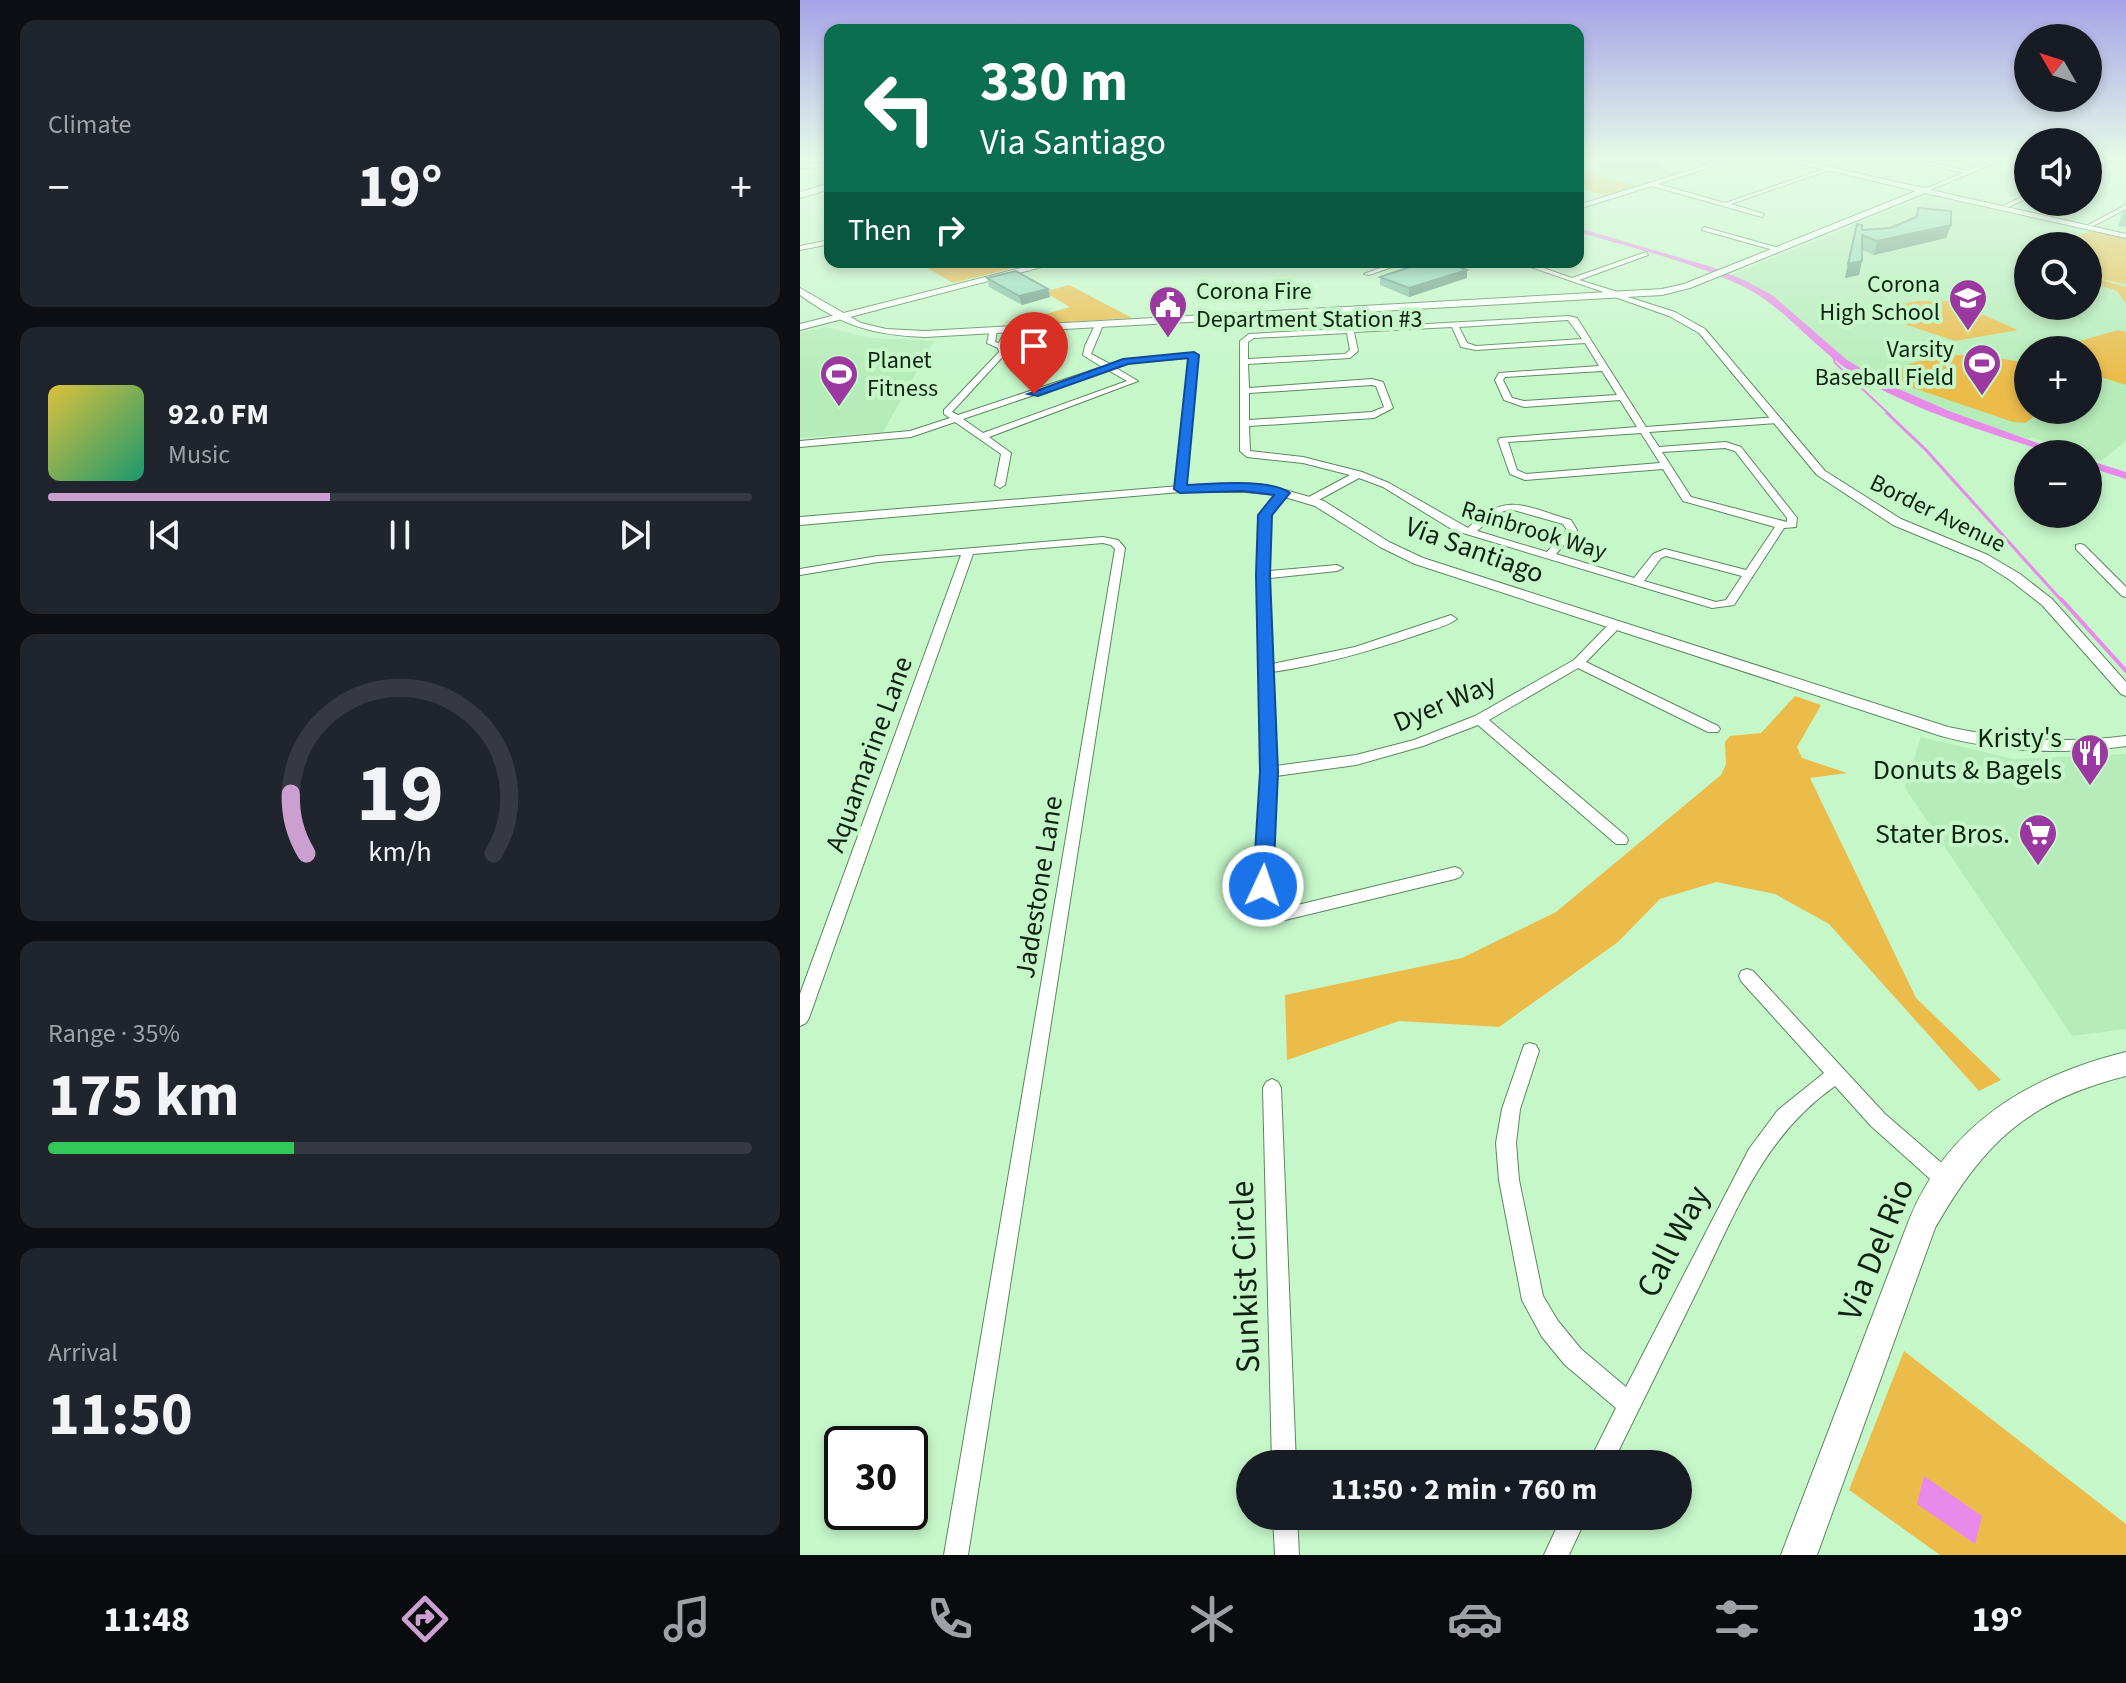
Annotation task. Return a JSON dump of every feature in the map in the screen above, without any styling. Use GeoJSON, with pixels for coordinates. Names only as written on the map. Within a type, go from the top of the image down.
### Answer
{"type":"FeatureCollection","features":[{"type":"Feature","properties":{"kind":"main road"},"geometry":{"type":"LineString","coordinates":[[800,291],[837,318],[882,332],[1086,326],[1674,290],[1819,233]]}},
{"type":"Feature","properties":{"kind":"main road"},"geometry":{"type":"LineString","coordinates":[[800,327],[1033,268]]}},
{"type":"Feature","properties":{"kind":"main road","name":"Via Del Rio"},"geometry":{"type":"LineString","coordinates":[[1799,1555],[1914,1242],[1945,1179],[1974,1142],[2007,1113],[2032,1097],[2097,1070],[2126,1064]]}},
{"type":"Feature","properties":{"kind":"street"},"geometry":{"type":"LineString","coordinates":[[1717,233],[1777,249]]}},
{"type":"Feature","properties":{"kind":"street"},"geometry":{"type":"LineString","coordinates":[[800,248],[824,243]]}},
{"type":"Feature","properties":{"kind":"street"},"geometry":{"type":"LineString","coordinates":[[1572,280],[1646,254]]}},
{"type":"Feature","properties":{"kind":"street"},"geometry":{"type":"LineString","coordinates":[[1367,274],[1385,268]]}},
{"type":"Feature","properties":{"kind":"street"},"geometry":{"type":"LineString","coordinates":[[1537,268],[1618,295]]}},
{"type":"Feature","properties":{"kind":"street","name":"Border Avenue"},"geometry":{"type":"LineString","coordinates":[[1618,295],[1672,314],[1702,331],[1821,473],[1897,522],[1984,558],[2047,602],[2126,691]]}},
{"type":"Feature","properties":{"kind":"street"},"geometry":{"type":"LineString","coordinates":[[1246,391],[1372,382],[1380,384],[1389,408],[1374,415],[1247,423],[1245,362],[1246,337],[1569,318],[1574,320],[1664,466],[1687,499],[1781,525],[1792,525],[1792,518],[1738,449],[1726,445],[1655,450]]}},
{"type":"Feature","properties":{"kind":"street"},"geometry":{"type":"LineString","coordinates":[[1454,324],[1464,345],[1476,348],[1587,341]]}},
{"type":"Feature","properties":{"kind":"street"},"geometry":{"type":"LineString","coordinates":[[981,437],[1134,381],[1087,355],[1091,338],[1099,333],[1099,325]]}},
{"type":"Feature","properties":{"kind":"street"},"geometry":{"type":"LineString","coordinates":[[1086,326],[1085,335],[1091,338]]}},
{"type":"Feature","properties":{"kind":"street"},"geometry":{"type":"LineString","coordinates":[[1000,485],[1006,453],[947,412],[1003,352],[1001,347],[1009,330]]}},
{"type":"Feature","properties":{"kind":"street"},"geometry":{"type":"LineString","coordinates":[[1245,362],[1347,356],[1354,351],[1350,330]]}},
{"type":"Feature","properties":{"kind":"street"},"geometry":{"type":"LineString","coordinates":[[993,331],[991,343],[1001,347]]}},
{"type":"Feature","properties":{"kind":"street"},"geometry":{"type":"LineString","coordinates":[[800,444],[897,437],[957,421],[1109,368],[1146,358],[1194,355],[1180,489]]}},
{"type":"Feature","properties":{"kind":"street"},"geometry":{"type":"LineString","coordinates":[[1603,368],[1502,375],[1499,380],[1508,400],[1524,404],[1622,397]]}},
{"type":"Feature","properties":{"kind":"street"},"geometry":{"type":"LineString","coordinates":[[1664,466],[1525,477],[1513,472],[1503,440],[1777,420]]}},
{"type":"Feature","properties":{"kind":"street","name":"Rainbrook Way"},"geometry":{"type":"LineString","coordinates":[[1247,423],[1247,454],[1303,460],[1359,474],[1386,485],[1445,523],[1636,583],[1724,606],[1730,603],[1748,574]]}},
{"type":"Feature","properties":{"kind":"street"},"geometry":{"type":"LineString","coordinates":[[1311,500],[1359,474]]}},
{"type":"Feature","properties":{"kind":"street","name":"Via Santiago"},"geometry":{"type":"LineString","coordinates":[[800,521],[1180,489],[1242,487],[1283,493],[1311,500],[1340,515],[1382,544],[1419,561],[1971,737],[2032,746],[2126,741]]}},
{"type":"Feature","properties":{"kind":"street"},"geometry":{"type":"LineString","coordinates":[[1283,493],[1265,515],[1263,575],[1269,772],[1263,886],[1281,915],[1455,873]]}},
{"type":"Feature","properties":{"kind":"street"},"geometry":{"type":"LineString","coordinates":[[1470,532],[1494,510],[1510,506],[1567,522],[1572,530],[1549,556]]}},
{"type":"Feature","properties":{"kind":"street"},"geometry":{"type":"LineString","coordinates":[[1636,583],[1657,556],[1665,552],[1748,574],[1781,525]]}},
{"type":"Feature","properties":{"kind":"street","name":"Jadestone Lane"},"geometry":{"type":"LineString","coordinates":[[800,572],[878,559],[1103,540],[1114,542],[1120,548],[956,1555]]}},
{"type":"Feature","properties":{"kind":"street"},"geometry":{"type":"LineString","coordinates":[[2080,547],[2126,594]]}},
{"type":"Feature","properties":{"kind":"street","name":"Aquamarine Lane"},"geometry":{"type":"LineString","coordinates":[[800,1018],[968,552]]}},
{"type":"Feature","properties":{"kind":"street"},"geometry":{"type":"LineString","coordinates":[[1263,575],[1337,568]]}},
{"type":"Feature","properties":{"kind":"street"},"geometry":{"type":"LineString","coordinates":[[2110,575],[2126,574]]}},
{"type":"Feature","properties":{"kind":"street"},"geometry":{"type":"LineString","coordinates":[[1266,669],[1317,663],[1365,650],[1451,619]]}},
{"type":"Feature","properties":{"kind":"street","name":"Dyer Way"},"geometry":{"type":"LineString","coordinates":[[1269,772],[1356,760],[1418,743],[1480,719],[1578,663],[1615,625]]}},
{"type":"Feature","properties":{"kind":"street"},"geometry":{"type":"LineString","coordinates":[[1578,663],[1713,729]]}},
{"type":"Feature","properties":{"kind":"street"},"geometry":{"type":"LineString","coordinates":[[1480,719],[1621,840]]}},
{"type":"Feature","properties":{"kind":"street"},"geometry":{"type":"LineString","coordinates":[[1747,976],[1878,1120],[1945,1179]]}},
{"type":"Feature","properties":{"kind":"street"},"geometry":{"type":"LineString","coordinates":[[1530,1051],[1511,1109],[1506,1143],[1509,1180],[1533,1300],[1550,1329],[1573,1357],[1628,1404]]}},
{"type":"Feature","properties":{"kind":"street","name":"Call Way"},"geometry":{"type":"LineString","coordinates":[[1607,1450],[1769,1131],[1795,1104],[1837,1074]]}},
{"type":"Feature","properties":{"kind":"street","name":"Sunkist Circle"},"geometry":{"type":"LineString","coordinates":[[1272,1088],[1284,1450]]}},
{"type":"Feature","properties":{"kind":"street"},"geometry":{"type":"LineString","coordinates":[[1286,1530],[1287,1555]]}},
{"type":"Feature","properties":{"kind":"street"},"geometry":{"type":"LineString","coordinates":[[1556,1555],[1568,1530]]}},
{"type":"Feature","properties":{"kind":"shaded area","name":"Corona High School"},"geometry":{"type":"Polygon","coordinates":[[[1836,233],[2014,233],[2014,320],[2102,320],[2102,233],[2126,238],[2126,441],[2102,460],[2102,440],[2041,440],[2031,437],[2027,440],[1951,413],[1882,383],[1835,354],[1779,301],[1730,276],[1836,233]]]}},
{"type":"Feature","properties":{"kind":"shaded area"},"geometry":{"type":"Polygon","coordinates":[[[2102,234],[2126,239],[2126,284],[2102,279],[2102,234]]]}},
{"type":"Feature","properties":{"kind":"shaded area"},"geometry":{"type":"Polygon","coordinates":[[[927,268],[1013,268],[953,283],[927,268]]]}},
{"type":"Feature","properties":{"kind":"shaded area"},"geometry":{"type":"Polygon","coordinates":[[[2102,280],[2126,287],[2126,303],[2117,291],[2102,286],[2102,280]]]}},
{"type":"Feature","properties":{"kind":"shaded area"},"geometry":{"type":"Polygon","coordinates":[[[1069,285],[1132,318],[1051,323],[1039,316],[1070,307],[1044,292],[1069,285]]]}},
{"type":"Feature","properties":{"kind":"shaded area"},"geometry":{"type":"Polygon","coordinates":[[[1916,301],[1952,301],[2018,330],[1955,341],[1901,323],[1892,306],[1916,301]]]}},
{"type":"Feature","properties":{"kind":"shaded area"},"geometry":{"type":"Polygon","coordinates":[[[825,327],[870,338],[934,341],[883,432],[800,438],[800,333],[825,327]]]}},
{"type":"Feature","properties":{"kind":"shaded area"},"geometry":{"type":"Polygon","coordinates":[[[2118,330],[2126,332],[2126,385],[2102,377],[2102,336],[2097,336],[2118,330]]]}},
{"type":"Feature","properties":{"kind":"shaded area","name":"Varsity Baseball Field"},"geometry":{"type":"Polygon","coordinates":[[[1938,355],[1980,355],[2014,361],[2014,422],[1887,379],[1906,365],[1938,355]]]}},
{"type":"Feature","properties":{"kind":"shaded area"},"geometry":{"type":"Polygon","coordinates":[[[1795,696],[1821,705],[1797,747],[1802,758],[1847,773],[1810,778],[1916,998],[2001,1080],[1979,1091],[1829,924],[1775,894],[1716,882],[1660,899],[1618,942],[1499,1027],[1399,1021],[1287,1060],[1285,995],[1462,958],[1556,912],[1721,775],[1726,764],[1725,742],[1730,736],[1761,733],[1795,696]]]}},
{"type":"Feature","properties":{"kind":"shaded area"},"geometry":{"type":"Polygon","coordinates":[[[1921,737],[2013,759],[2126,754],[2126,1029],[2072,1036],[1905,788],[1921,737]]]}},
{"type":"Feature","properties":{"kind":"shaded area"},"geometry":{"type":"Polygon","coordinates":[[[1904,1351],[2126,1524],[2126,1555],[1940,1555],[1849,1490],[1904,1351]]]}},
{"type":"Feature","properties":{"kind":"shaded area"},"geometry":{"type":"Polygon","coordinates":[[[1924,1476],[1982,1516],[1975,1544],[1917,1504],[1924,1476]]]}},
{"type":"Feature","properties":{"kind":"building"},"geometry":{"type":"Polygon","coordinates":[[[1855,233],[1916,233],[1877,241],[1862,235],[1862,261],[1848,264],[1855,233]]]}},
{"type":"Feature","properties":{"kind":"building"},"geometry":{"type":"Polygon","coordinates":[[[1407,268],[1467,270],[1409,288],[1380,277],[1407,268]]]}},
{"type":"Feature","properties":{"kind":"building"},"geometry":{"type":"Polygon","coordinates":[[[1016,271],[1048,289],[1019,296],[987,278],[1016,271]]]}},
{"type":"Feature","properties":{"kind":"waterway"},"geometry":{"type":"LineString","coordinates":[[1587,233],[1709,269],[1743,283],[1769,297],[1844,362],[1882,385],[1945,413],[2023,440]]}},
{"type":"Feature","properties":{"kind":"waterway"},"geometry":{"type":"LineString","coordinates":[[1832,353],[1835,363],[1890,415]]}},
{"type":"Feature","properties":{"kind":"waterway"},"geometry":{"type":"LineString","coordinates":[[1887,413],[1926,450],[2062,601]]}},
{"type":"Feature","properties":{"kind":"waterway"},"geometry":{"type":"LineString","coordinates":[[2102,468],[2126,476]]}},
{"type":"Feature","properties":{"kind":"waterway"},"geometry":{"type":"LineString","coordinates":[[2061,599],[2126,671]]}},
{"type":"Feature","properties":{"kind":"place","name":"Corona High School"},"geometry":{"type":"Point","coordinates":[1968,332]}},
{"type":"Feature","properties":{"kind":"place","name":"Corona Fire Department Station #3"},"geometry":{"type":"Point","coordinates":[1168,339]}},
{"type":"Feature","properties":{"kind":"place","name":"Varsity Baseball Field"},"geometry":{"type":"Point","coordinates":[1982,397]}},
{"type":"Feature","properties":{"kind":"place","name":"Planet Fitness"},"geometry":{"type":"Point","coordinates":[839,408]}},
{"type":"Feature","properties":{"kind":"place","name":"Kristy's Donuts & Bagels"},"geometry":{"type":"Point","coordinates":[2090,787]}},
{"type":"Feature","properties":{"kind":"place","name":"Stater Bros."},"geometry":{"type":"Point","coordinates":[2038,867]}},
{"type":"Feature","properties":{"kind":"route"},"geometry":{"type":"LineString","coordinates":[[1034,394],[1127,361],[1194,355],[1180,489],[1242,487],[1283,493],[1265,515],[1263,575],[1269,772],[1263,886]]}}]}
